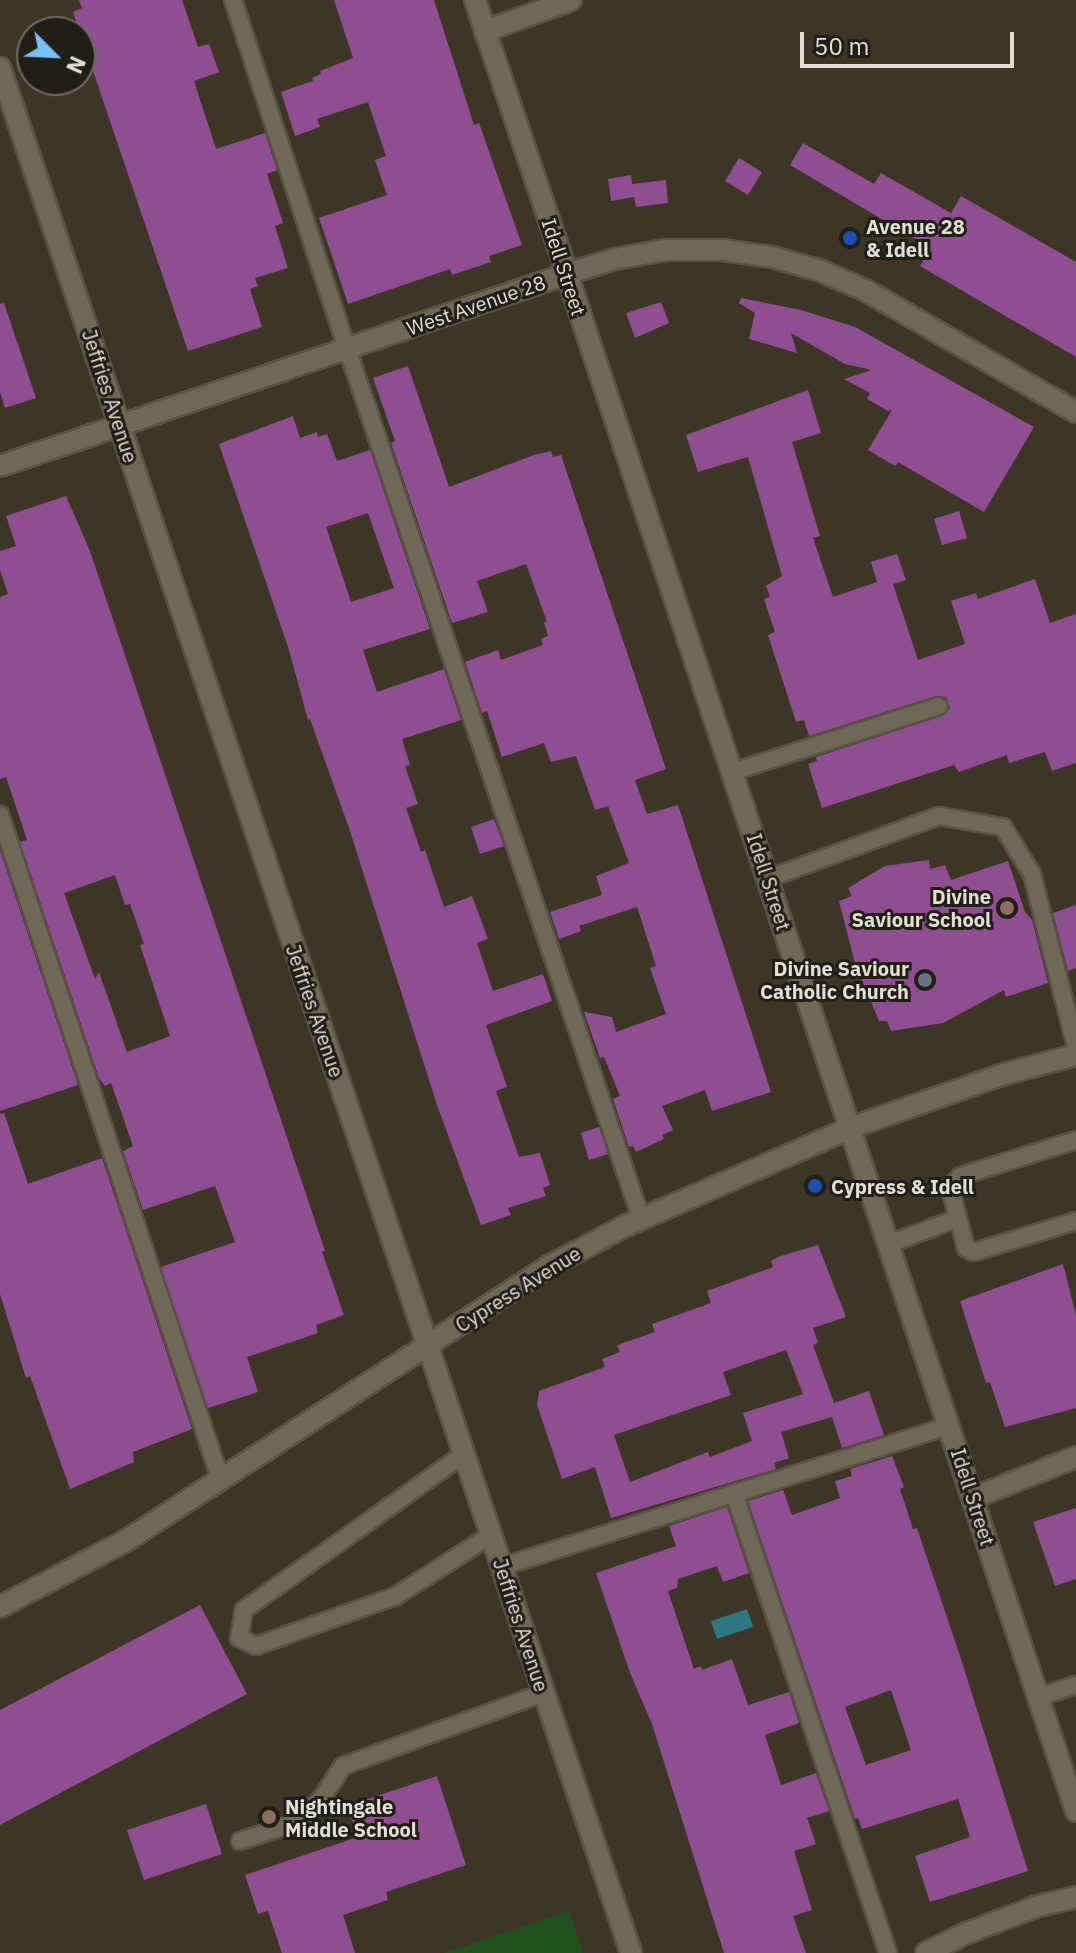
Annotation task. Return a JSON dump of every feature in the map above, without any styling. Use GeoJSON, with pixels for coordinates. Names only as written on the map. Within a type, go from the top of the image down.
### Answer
{"type":"FeatureCollection","features":[{"type":"Feature","properties":{"kind":"street","name":"Idell Street"},"geometry":{"type":"LineString","coordinates":[[475,0],[1076,1811]]}},
{"type":"Feature","properties":{"kind":"street"},"geometry":{"type":"LineString","coordinates":[[485,31],[571,0]]}},
{"type":"Feature","properties":{"kind":"street","name":"Jeffries Avenue"},"geometry":{"type":"LineString","coordinates":[[0,68],[631,1953]]}},
{"type":"Feature","properties":{"kind":"street","name":"West Avenue 28"},"geometry":{"type":"LineString","coordinates":[[0,466],[567,274],[615,259],[665,250],[722,250],[772,257],[821,271],[867,291],[1076,412]]}},
{"type":"Feature","properties":{"kind":"street","name":"Cypress Avenue"},"geometry":{"type":"LineString","coordinates":[[0,1607],[127,1540],[548,1267],[641,1218],[850,1128],[1001,1075],[1076,1055]]}},
{"type":"Feature","properties":{"kind":"street"},"geometry":{"type":"LineString","coordinates":[[973,1498],[1076,1457]]}},
{"type":"Feature","properties":{"kind":"street"},"geometry":{"type":"LineString","coordinates":[[926,1953],[995,1922],[1076,1897]]}},
{"type":"Feature","properties":{"kind":"lane"},"geometry":{"type":"LineString","coordinates":[[233,0],[347,348],[641,1218]]}},
{"type":"Feature","properties":{"kind":"lane"},"geometry":{"type":"LineString","coordinates":[[732,772],[939,706]]}},
{"type":"Feature","properties":{"kind":"lane"},"geometry":{"type":"LineString","coordinates":[[0,815],[221,1481]]}},
{"type":"Feature","properties":{"kind":"lane"},"geometry":{"type":"LineString","coordinates":[[767,879],[939,816],[1003,827],[1032,874],[1076,1047]]}},
{"type":"Feature","properties":{"kind":"lane"},"geometry":{"type":"LineString","coordinates":[[1076,1140],[961,1176],[950,1188],[966,1248],[974,1252],[1076,1221]]}},
{"type":"Feature","properties":{"kind":"lane"},"geometry":{"type":"LineString","coordinates":[[889,1244],[956,1219]]}},
{"type":"Feature","properties":{"kind":"lane"},"geometry":{"type":"LineString","coordinates":[[501,1567],[949,1426]]}},
{"type":"Feature","properties":{"kind":"lane"},"geometry":{"type":"LineString","coordinates":[[464,1454],[244,1610],[239,1638],[256,1646],[396,1596],[491,1535]]}},
{"type":"Feature","properties":{"kind":"lane"},"geometry":{"type":"LineString","coordinates":[[734,1493],[888,1953]]}},
{"type":"Feature","properties":{"kind":"lane"},"geometry":{"type":"LineString","coordinates":[[1039,1697],[1076,1685]]}},
{"type":"Feature","properties":{"kind":"lane"},"geometry":{"type":"LineString","coordinates":[[240,1841],[297,1822],[322,1798],[343,1766],[544,1693]]}},
{"type":"Feature","properties":{"kind":"green space"},"geometry":{"type":"Polygon","coordinates":[[[569,1911],[583,1953],[444,1953],[569,1911]]]}},
{"type":"Feature","properties":{"kind":"water"},"geometry":{"type":"Polygon","coordinates":[[[747,1609],[753,1627],[717,1639],[711,1621],[747,1609]]]}},
{"type":"Feature","properties":{"kind":"building"},"geometry":{"type":"Polygon","coordinates":[[[79,0],[182,0],[198,47],[209,44],[219,72],[194,81],[216,149],[265,133],[277,170],[267,174],[283,223],[275,226],[288,268],[255,278],[258,286],[250,289],[262,327],[188,351],[96,80],[96,16],[74,16],[73,12],[82,8],[79,0]]]}},
{"type":"Feature","properties":{"kind":"building"},"geometry":{"type":"Polygon","coordinates":[[[334,0],[434,0],[474,125],[479,123],[522,245],[489,256],[491,262],[452,275],[450,269],[348,304],[319,218],[387,195],[375,160],[386,156],[368,102],[317,119],[320,127],[295,136],[281,92],[313,81],[312,78],[321,74],[320,71],[353,58],[334,0]]]}},
{"type":"Feature","properties":{"kind":"building"},"geometry":{"type":"Polygon","coordinates":[[[803,143],[874,184],[881,173],[951,213],[961,196],[1076,262],[1076,357],[920,266],[931,248],[790,165],[803,143]]]}},
{"type":"Feature","properties":{"kind":"building"},"geometry":{"type":"Polygon","coordinates":[[[739,158],[762,172],[748,195],[725,181],[739,158]]]}},
{"type":"Feature","properties":{"kind":"building"},"geometry":{"type":"Polygon","coordinates":[[[631,175],[632,184],[666,180],[668,203],[636,207],[634,197],[611,201],[608,179],[631,175]]]}},
{"type":"Feature","properties":{"kind":"building"},"geometry":{"type":"Polygon","coordinates":[[[741,298],[801,310],[855,327],[1034,427],[984,512],[898,462],[895,466],[868,450],[892,410],[888,411],[867,399],[870,393],[844,379],[872,370],[845,364],[791,333],[797,353],[749,339],[755,313],[739,303],[741,298]]]}},
{"type":"Feature","properties":{"kind":"building"},"geometry":{"type":"Polygon","coordinates":[[[661,302],[669,323],[635,338],[626,313],[661,302]]]}},
{"type":"Feature","properties":{"kind":"building"},"geometry":{"type":"Polygon","coordinates":[[[4,303],[36,398],[5,408],[0,392],[0,304],[4,303]]]}},
{"type":"Feature","properties":{"kind":"building"},"geometry":{"type":"Polygon","coordinates":[[[408,366],[449,487],[534,455],[551,451],[553,457],[561,455],[666,769],[635,780],[647,814],[678,805],[771,1092],[712,1111],[705,1090],[662,1106],[673,1130],[662,1135],[664,1139],[636,1152],[633,1146],[629,1147],[613,1099],[620,1096],[604,1057],[600,1058],[584,1012],[612,1017],[616,1032],[666,1014],[650,968],[656,966],[637,907],[579,926],[581,931],[559,939],[550,912],[602,895],[596,876],[629,863],[608,806],[595,810],[576,756],[551,762],[544,743],[502,757],[487,711],[482,713],[465,662],[498,650],[501,660],[543,645],[541,639],[548,636],[544,622],[547,622],[526,564],[477,581],[488,612],[452,623],[391,443],[395,441],[373,378],[408,366]]]}},
{"type":"Feature","properties":{"kind":"building"},"geometry":{"type":"Polygon","coordinates":[[[808,390],[821,433],[792,442],[820,536],[813,538],[833,597],[877,582],[871,562],[897,554],[906,580],[893,584],[918,660],[965,644],[951,601],[976,593],[978,599],[1035,579],[1050,623],[1076,614],[1076,763],[1052,771],[1045,752],[1009,763],[1007,755],[959,772],[954,765],[822,808],[808,764],[817,761],[816,757],[942,716],[950,708],[946,697],[936,696],[809,736],[804,720],[796,722],[768,635],[775,632],[764,599],[770,597],[766,586],[782,576],[748,457],[698,472],[686,435],[808,390]]]}},
{"type":"Feature","properties":{"kind":"building"},"geometry":{"type":"Polygon","coordinates":[[[293,416],[300,438],[317,432],[318,437],[327,434],[337,461],[370,450],[430,629],[363,650],[377,692],[444,669],[461,720],[402,739],[410,765],[405,766],[418,804],[406,808],[421,852],[425,850],[444,907],[472,896],[488,939],[477,943],[493,991],[543,974],[552,1001],[486,1025],[507,1087],[496,1091],[519,1157],[540,1153],[550,1185],[543,1188],[546,1196],[508,1208],[511,1215],[481,1225],[437,1105],[349,828],[308,720],[289,650],[219,444],[293,416]],[[368,513],[326,527],[351,602],[394,588],[368,513]]]}},
{"type":"Feature","properties":{"kind":"building"},"geometry":{"type":"Polygon","coordinates":[[[66,496],[90,551],[344,1315],[316,1325],[318,1333],[247,1357],[258,1392],[208,1408],[161,1267],[235,1242],[215,1186],[143,1210],[123,1151],[133,1146],[111,1083],[105,1086],[99,1078],[20,842],[27,840],[6,777],[0,779],[0,597],[8,594],[0,570],[0,551],[16,546],[6,516],[66,496]],[[115,875],[64,893],[95,979],[99,972],[127,1052],[170,1036],[140,945],[144,944],[130,904],[125,905],[115,875]]]}},
{"type":"Feature","properties":{"kind":"building"},"geometry":{"type":"Polygon","coordinates":[[[959,511],[967,538],[942,545],[934,519],[959,511]]]}},
{"type":"Feature","properties":{"kind":"building"},"geometry":{"type":"Polygon","coordinates":[[[494,819],[504,846],[480,854],[471,827],[494,819]]]}},
{"type":"Feature","properties":{"kind":"building"},"geometry":{"type":"Polygon","coordinates":[[[0,850],[78,1085],[0,1111],[0,850]]]}},
{"type":"Feature","properties":{"kind":"building"},"geometry":{"type":"Polygon","coordinates":[[[929,860],[930,869],[945,865],[951,880],[1008,861],[1025,912],[1032,920],[1048,983],[1006,997],[1004,990],[943,1023],[891,1031],[887,1021],[879,1021],[855,963],[839,901],[852,896],[848,888],[885,866],[929,860]]]}},
{"type":"Feature","properties":{"kind":"building"},"geometry":{"type":"Polygon","coordinates":[[[1076,905],[1076,968],[1068,971],[1053,913],[1076,905]]]}},
{"type":"Feature","properties":{"kind":"building"},"geometry":{"type":"Polygon","coordinates":[[[4,1113],[28,1184],[102,1158],[192,1429],[133,1452],[134,1462],[70,1489],[30,1376],[26,1378],[0,1294],[0,1114],[4,1113]]]}},
{"type":"Feature","properties":{"kind":"building"},"geometry":{"type":"Polygon","coordinates":[[[599,1127],[608,1154],[589,1160],[581,1133],[599,1127]]]}},
{"type":"Feature","properties":{"kind":"building"},"geometry":{"type":"Polygon","coordinates":[[[818,1245],[846,1317],[813,1328],[818,1343],[813,1345],[834,1403],[869,1391],[884,1435],[842,1448],[832,1417],[781,1432],[789,1458],[774,1463],[776,1469],[611,1518],[595,1467],[562,1479],[537,1405],[539,1391],[605,1367],[602,1359],[620,1352],[617,1346],[655,1332],[652,1324],[711,1303],[707,1291],[773,1267],[771,1261],[818,1245]],[[786,1350],[723,1372],[731,1395],[614,1435],[630,1482],[708,1452],[710,1457],[752,1441],[743,1413],[803,1394],[786,1350]]]}},
{"type":"Feature","properties":{"kind":"building"},"geometry":{"type":"Polygon","coordinates":[[[1063,1264],[1076,1315],[1076,1408],[1005,1427],[990,1382],[986,1383],[960,1301],[1063,1264]]]}},
{"type":"Feature","properties":{"kind":"building"},"geometry":{"type":"Polygon","coordinates":[[[892,1456],[904,1487],[900,1489],[913,1529],[917,1528],[1028,1871],[930,1902],[915,1856],[970,1837],[958,1799],[862,1829],[858,1818],[855,1819],[748,1501],[783,1490],[792,1515],[840,1498],[835,1481],[852,1476],[850,1469],[892,1456]],[[891,1690],[845,1707],[866,1765],[911,1750],[891,1690]]]}},
{"type":"Feature","properties":{"kind":"building"},"geometry":{"type":"Polygon","coordinates":[[[727,1507],[749,1573],[723,1582],[717,1566],[678,1579],[677,1588],[668,1591],[694,1669],[701,1666],[702,1670],[732,1659],[748,1705],[789,1692],[799,1723],[765,1735],[781,1785],[816,1773],[829,1811],[807,1818],[816,1844],[794,1851],[812,1910],[793,1916],[806,1953],[724,1953],[652,1724],[630,1673],[596,1573],[676,1546],[669,1526],[727,1507]]]}},
{"type":"Feature","properties":{"kind":"building"},"geometry":{"type":"Polygon","coordinates":[[[1076,1508],[1076,1579],[1055,1586],[1033,1522],[1076,1508]]]}},
{"type":"Feature","properties":{"kind":"building"},"geometry":{"type":"Polygon","coordinates":[[[200,1605],[247,1694],[0,1825],[0,1710],[200,1605]]]}},
{"type":"Feature","properties":{"kind":"building"},"geometry":{"type":"Polygon","coordinates":[[[437,1776],[466,1865],[386,1892],[388,1900],[343,1915],[355,1953],[282,1953],[268,1911],[258,1914],[245,1875],[358,1837],[347,1806],[437,1776]]]}},
{"type":"Feature","properties":{"kind":"building"},"geometry":{"type":"Polygon","coordinates":[[[206,1804],[222,1854],[144,1880],[127,1830],[206,1804]]]}},
{"type":"Feature","properties":{"kind":"place","name":"Avenue 28 & Idell"},"geometry":{"type":"Point","coordinates":[850,238]}},
{"type":"Feature","properties":{"kind":"place","name":"Divine Saviour School"},"geometry":{"type":"Point","coordinates":[1007,908]}},
{"type":"Feature","properties":{"kind":"place","name":"Divine Saviour Catholic Church"},"geometry":{"type":"Point","coordinates":[925,980]}},
{"type":"Feature","properties":{"kind":"place","name":"Cypress & Idell"},"geometry":{"type":"Point","coordinates":[815,1186]}},
{"type":"Feature","properties":{"kind":"place","name":"Nightingale Middle School"},"geometry":{"type":"Point","coordinates":[269,1817]}}]}
